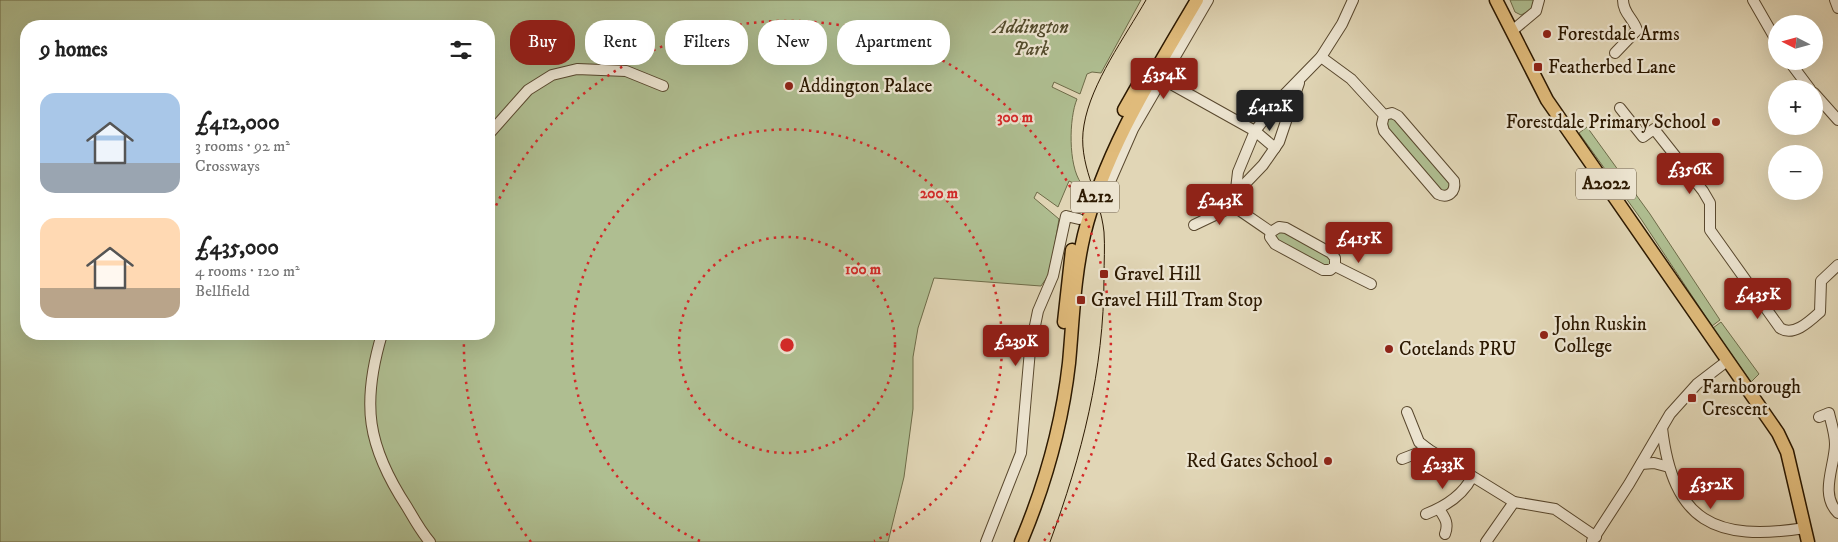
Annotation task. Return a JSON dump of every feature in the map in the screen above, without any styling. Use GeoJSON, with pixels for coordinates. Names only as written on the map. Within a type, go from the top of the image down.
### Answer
{"type":"FeatureCollection","features":[{"type":"Feature","properties":{"kind":"main road","name":"A212"},"geometry":{"type":"LineString","coordinates":[[1012,542],[1035,483],[1051,422],[1062,352],[1074,217],[1118,122],[1187,0]]}},
{"type":"Feature","properties":{"kind":"main road","name":"A212"},"geometry":{"type":"LineString","coordinates":[[1021,542],[1039,499],[1051,458],[1066,386],[1080,255],[1095,198],[1112,164],[1126,124],[1197,0]]}},
{"type":"Feature","properties":{"kind":"main road","name":"A2022"},"geometry":{"type":"LineString","coordinates":[[1496,0],[1547,100],[1778,433],[1787,452],[1808,542]]}},
{"type":"Feature","properties":{"kind":"street"},"geometry":{"type":"LineString","coordinates":[[1105,193],[1112,164],[1208,0]]}},
{"type":"Feature","properties":{"kind":"street"},"geometry":{"type":"LineString","coordinates":[[1335,266],[1330,270],[1323,270],[1272,240],[1271,232],[1239,210],[1236,205],[1235,190],[1238,172],[1256,131],[1281,98],[1322,57],[1342,24],[1353,0]]}},
{"type":"Feature","properties":{"kind":"street"},"geometry":{"type":"LineString","coordinates":[[1512,31],[1536,11],[1539,0]]}},
{"type":"Feature","properties":{"kind":"street"},"geometry":{"type":"LineString","coordinates":[[1615,53],[1637,30],[1633,20],[1625,11],[1623,0]]}},
{"type":"Feature","properties":{"kind":"street"},"geometry":{"type":"LineString","coordinates":[[1753,0],[1768,26]]}},
{"type":"Feature","properties":{"kind":"street"},"geometry":{"type":"LineString","coordinates":[[1835,0],[1838,8]]}},
{"type":"Feature","properties":{"kind":"street"},"geometry":{"type":"LineString","coordinates":[[1322,57],[1350,80],[1384,115]]}},
{"type":"Feature","properties":{"kind":"street"},"geometry":{"type":"LineString","coordinates":[[495,127],[528,90],[552,75],[577,69],[626,71],[663,86]]}},
{"type":"Feature","properties":{"kind":"street"},"geometry":{"type":"LineString","coordinates":[[1162,79],[1256,131],[1276,148]]}},
{"type":"Feature","properties":{"kind":"street"},"geometry":{"type":"LineString","coordinates":[[1235,190],[1239,190],[1276,148],[1299,82]]}},
{"type":"Feature","properties":{"kind":"street"},"geometry":{"type":"LineString","coordinates":[[1823,103],[1838,120]]}},
{"type":"Feature","properties":{"kind":"street"},"geometry":{"type":"LineString","coordinates":[[1620,108],[1643,137],[1654,129],[1702,191],[1710,203],[1710,230],[1784,331],[1794,331],[1820,312],[1821,281],[1838,265]]}},
{"type":"Feature","properties":{"kind":"street"},"geometry":{"type":"LineString","coordinates":[[1392,113],[1398,116],[1454,181],[1454,189],[1450,194],[1445,196],[1438,194],[1384,130],[1382,124],[1384,115],[1392,113]]}},
{"type":"Feature","properties":{"kind":"street"},"geometry":{"type":"LineString","coordinates":[[1194,226],[1236,205]]}},
{"type":"Feature","properties":{"kind":"street"},"geometry":{"type":"LineString","coordinates":[[986,542],[1021,453],[1030,350],[1038,311],[1053,276],[1059,253],[1062,224],[1066,216],[1074,217]]}},
{"type":"Feature","properties":{"kind":"street"},"geometry":{"type":"LineString","coordinates":[[1271,232],[1279,228],[1286,228],[1331,253],[1335,258],[1335,266]]}},
{"type":"Feature","properties":{"kind":"street"},"geometry":{"type":"LineString","coordinates":[[1335,266],[1371,284]]}},
{"type":"Feature","properties":{"kind":"street"},"geometry":{"type":"LineString","coordinates":[[380,340],[373,365],[368,400],[379,457],[393,486],[430,542]]}},
{"type":"Feature","properties":{"kind":"street"},"geometry":{"type":"LineString","coordinates":[[1407,412],[1417,427],[1419,442],[1428,449],[1472,478],[1514,502],[1555,509],[1594,540],[1670,414],[1692,390],[1727,361]]}},
{"type":"Feature","properties":{"kind":"street"},"geometry":{"type":"LineString","coordinates":[[1819,417],[1829,412],[1835,443],[1829,487],[1832,505],[1838,513]]}},
{"type":"Feature","properties":{"kind":"street"},"geometry":{"type":"LineString","coordinates":[[1662,428],[1669,467],[1686,502],[1711,526],[1726,532],[1745,534],[1785,532],[1805,528]]}},
{"type":"Feature","properties":{"kind":"street"},"geometry":{"type":"LineString","coordinates":[[1402,459],[1428,449]]}},
{"type":"Feature","properties":{"kind":"street"},"geometry":{"type":"LineString","coordinates":[[1641,464],[1654,463],[1669,467]]}},
{"type":"Feature","properties":{"kind":"street"},"geometry":{"type":"LineString","coordinates":[[1426,514],[1438,509],[1468,486],[1472,478]]}},
{"type":"Feature","properties":{"kind":"street"},"geometry":{"type":"LineString","coordinates":[[1486,542],[1514,502]]}},
{"type":"Feature","properties":{"kind":"street"},"geometry":{"type":"LineString","coordinates":[[1438,509],[1446,520],[1448,527],[1445,534]]}},
{"type":"Feature","properties":{"kind":"green space","name":"Addington Park"},"geometry":{"type":"Polygon","coordinates":[[[0,0],[1141,0],[1101,73],[1092,72],[1087,74],[1080,94],[1054,82],[1052,87],[1077,99],[1072,118],[1071,141],[1074,165],[1081,183],[1080,186],[1069,181],[1058,207],[1037,192],[1034,198],[1059,219],[1050,273],[1041,286],[934,278],[918,328],[913,357],[913,409],[904,477],[888,542],[0,542],[0,0]]]}},
{"type":"Feature","properties":{"kind":"green space"},"geometry":{"type":"Polygon","coordinates":[[[1510,0],[1535,0],[1533,9],[1521,15],[1515,12],[1510,0]]]}},
{"type":"Feature","properties":{"kind":"green space"},"geometry":{"type":"Polygon","coordinates":[[[1394,117],[1451,184],[1449,190],[1442,192],[1388,129],[1386,119],[1394,117]]]}},
{"type":"Feature","properties":{"kind":"green space"},"geometry":{"type":"Polygon","coordinates":[[[1587,127],[1650,214],[1720,320],[1712,326],[1641,219],[1579,133],[1587,127]]]}},
{"type":"Feature","properties":{"kind":"green space"},"geometry":{"type":"Polygon","coordinates":[[[1279,229],[1330,255],[1330,266],[1324,266],[1275,239],[1274,233],[1279,229]]]}},
{"type":"Feature","properties":{"kind":"green space"},"geometry":{"type":"Polygon","coordinates":[[[1721,322],[1759,374],[1751,382],[1713,328],[1721,322]]]}},
{"type":"Feature","properties":{"kind":"tram line"},"geometry":{"type":"LineString","coordinates":[[1050,542],[1072,477],[1089,412],[1100,345],[1103,312],[1104,232],[1102,218],[1086,166],[1083,139],[1084,125],[1088,109],[1101,77],[1146,0]]}},
{"type":"Feature","properties":{"kind":"place","name":"Forestdale Arms"},"geometry":{"type":"Point","coordinates":[1547,34]}},
{"type":"Feature","properties":{"kind":"place","name":"Featherbed Lane"},"geometry":{"type":"Point","coordinates":[1538,67]}},
{"type":"Feature","properties":{"kind":"place","name":"Addington Palace"},"geometry":{"type":"Point","coordinates":[789,86]}},
{"type":"Feature","properties":{"kind":"place","name":"Forestdale Primary School"},"geometry":{"type":"Point","coordinates":[1716,122]}},
{"type":"Feature","properties":{"kind":"place","name":"Gravel Hill"},"geometry":{"type":"Point","coordinates":[1104,274]}},
{"type":"Feature","properties":{"kind":"place","name":"Gravel Hill Tram Stop"},"geometry":{"type":"Point","coordinates":[1081,300]}},
{"type":"Feature","properties":{"kind":"place","name":"John Ruskin College"},"geometry":{"type":"Point","coordinates":[1544,335]}},
{"type":"Feature","properties":{"kind":"place","name":"Cotelands PRU"},"geometry":{"type":"Point","coordinates":[1389,349]}},
{"type":"Feature","properties":{"kind":"place","name":"Farnborough Crescent"},"geometry":{"type":"Point","coordinates":[1692,398]}},
{"type":"Feature","properties":{"kind":"place","name":"Red Gates School"},"geometry":{"type":"Point","coordinates":[1328,461]}}]}
